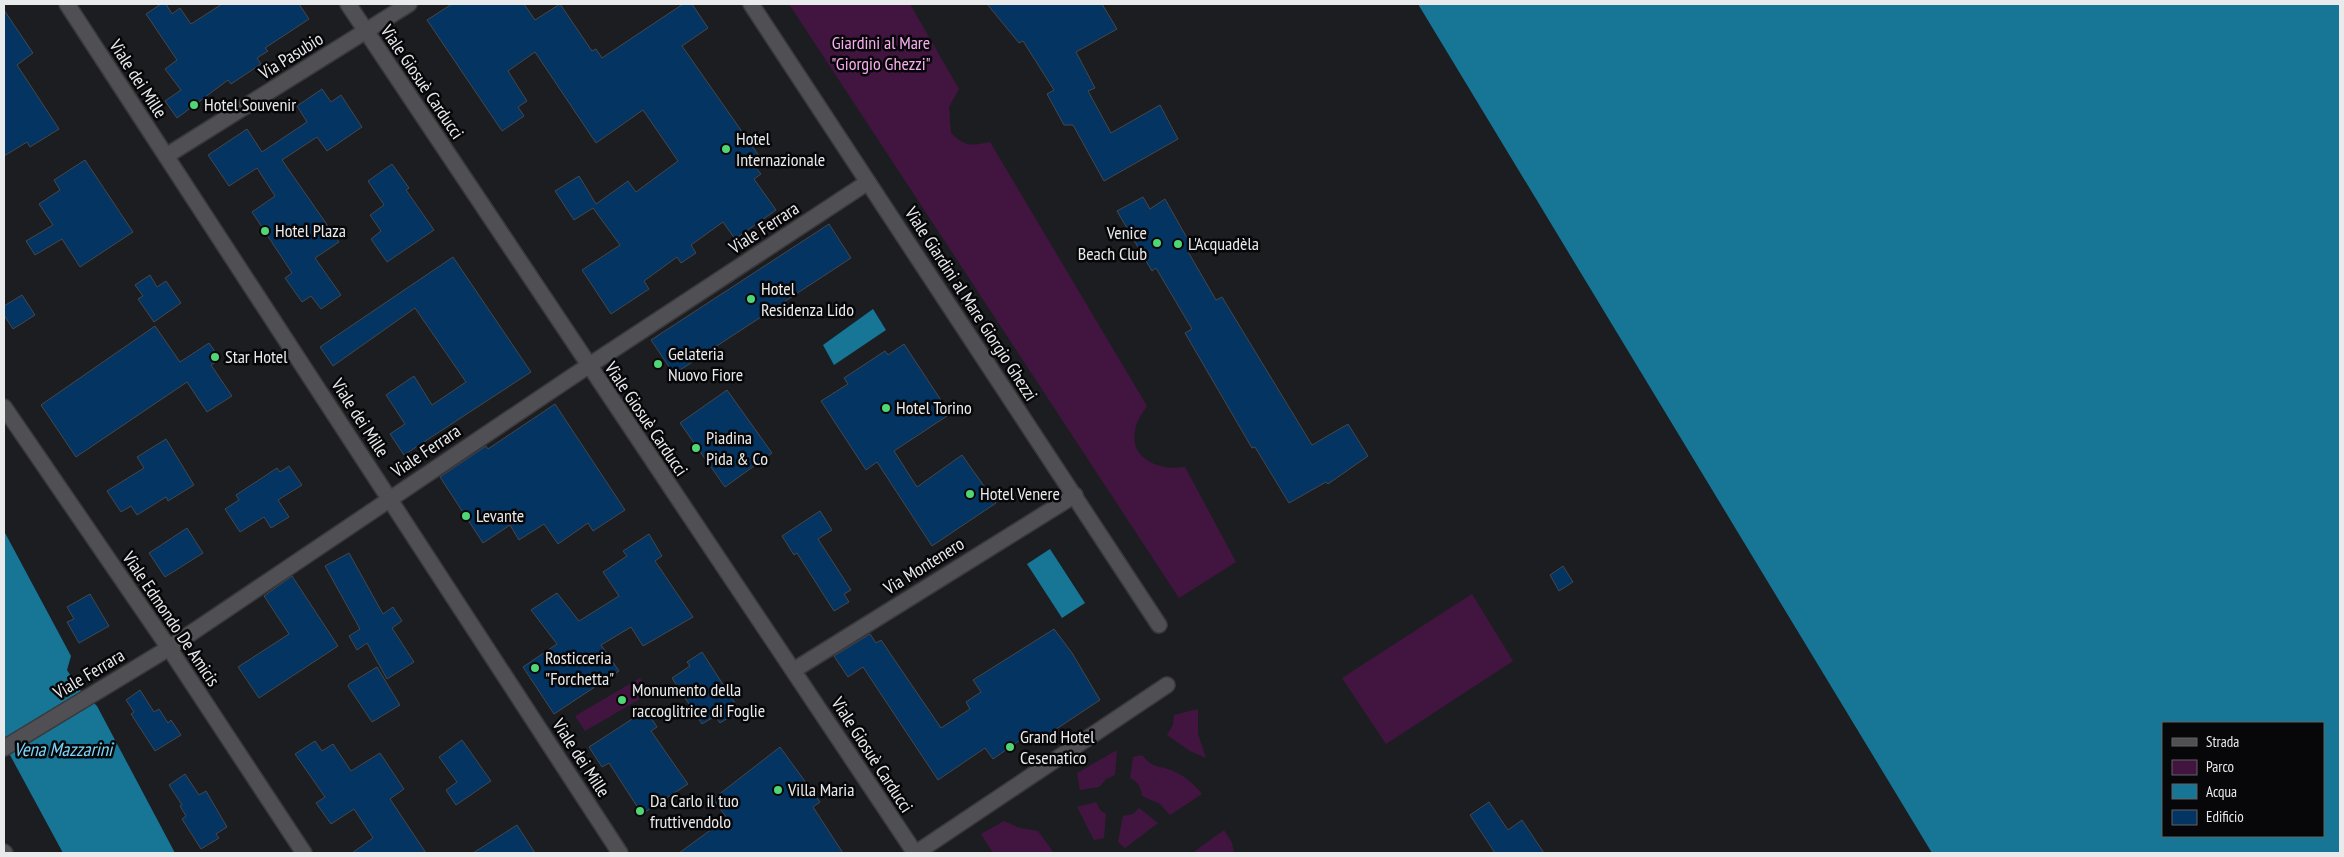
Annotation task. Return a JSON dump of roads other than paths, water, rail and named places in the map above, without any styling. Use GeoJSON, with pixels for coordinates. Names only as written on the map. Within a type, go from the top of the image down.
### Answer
{"type":"FeatureCollection","features":[{"type":"Feature","properties":{"kind":"street","name":"Viale dei Mille"},"geometry":{"type":"LineString","coordinates":[[67,4],[620,853]]}},
{"type":"Feature","properties":{"kind":"street","name":"Viale Giosuè Carducci"},"geometry":{"type":"LineString","coordinates":[[348,4],[915,853]]}},
{"type":"Feature","properties":{"kind":"street","name":"Via Pasubio"},"geometry":{"type":"LineString","coordinates":[[166,156],[410,4]]}},
{"type":"Feature","properties":{"kind":"street","name":"Viale Giardini al Mare Giorgio Ghezzi"},"geometry":{"type":"LineString","coordinates":[[751,4],[1075,494],[1159,625]]}},
{"type":"Feature","properties":{"kind":"street","name":"Viale Ferrara"},"geometry":{"type":"LineString","coordinates":[[4,748],[169,648],[588,366],[868,182]]}},
{"type":"Feature","properties":{"kind":"street","name":"Viale Edmondo De Amicis"},"geometry":{"type":"LineString","coordinates":[[4,407],[169,648],[304,853]]}},
{"type":"Feature","properties":{"kind":"street","name":"Via Montenero"},"geometry":{"type":"LineString","coordinates":[[794,670],[1075,494]]}},
{"type":"Feature","properties":{"kind":"street"},"geometry":{"type":"LineString","coordinates":[[915,853],[1167,685]]}},
{"type":"Feature","properties":{"kind":"water"},"geometry":{"type":"Polygon","coordinates":[[[1418,4],[2340,4],[2340,853],[1932,853],[1418,4]]]}},
{"type":"Feature","properties":{"kind":"water"},"geometry":{"type":"Polygon","coordinates":[[[873,309],[886,330],[834,365],[823,345],[873,309]]]}},
{"type":"Feature","properties":{"kind":"water","name":"Vena Mazzarini"},"geometry":{"type":"Polygon","coordinates":[[[4,531],[71,656],[67,670],[79,689],[97,706],[175,853],[63,853],[4,744],[4,531]]]}},
{"type":"Feature","properties":{"kind":"water"},"geometry":{"type":"Polygon","coordinates":[[[1050,549],[1085,603],[1062,618],[1027,564],[1050,549]]]}},
{"type":"Feature","properties":{"kind":"place","name":"Hotel Souvenir"},"geometry":{"type":"Point","coordinates":[194,105]}},
{"type":"Feature","properties":{"kind":"place","name":"Hotel Internazionale"},"geometry":{"type":"Point","coordinates":[726,149]}},
{"type":"Feature","properties":{"kind":"place","name":"Hotel Plaza"},"geometry":{"type":"Point","coordinates":[265,231]}},
{"type":"Feature","properties":{"kind":"place","name":"Venice Beach Club"},"geometry":{"type":"Point","coordinates":[1157,243]}},
{"type":"Feature","properties":{"kind":"place","name":"L'Acquadèla"},"geometry":{"type":"Point","coordinates":[1178,244]}},
{"type":"Feature","properties":{"kind":"place","name":"Hotel Residenza Lido"},"geometry":{"type":"Point","coordinates":[751,299]}},
{"type":"Feature","properties":{"kind":"place","name":"Star Hotel"},"geometry":{"type":"Point","coordinates":[215,357]}},
{"type":"Feature","properties":{"kind":"place","name":"Gelateria Nuovo Fiore"},"geometry":{"type":"Point","coordinates":[658,364]}},
{"type":"Feature","properties":{"kind":"place","name":"Hotel Torino"},"geometry":{"type":"Point","coordinates":[886,408]}},
{"type":"Feature","properties":{"kind":"place","name":"Piadina Pida & Co"},"geometry":{"type":"Point","coordinates":[696,448]}},
{"type":"Feature","properties":{"kind":"place","name":"Hotel Venere"},"geometry":{"type":"Point","coordinates":[970,494]}},
{"type":"Feature","properties":{"kind":"place","name":"Levante"},"geometry":{"type":"Point","coordinates":[466,516]}},
{"type":"Feature","properties":{"kind":"place","name":"Rosticceria \"Forchetta\""},"geometry":{"type":"Point","coordinates":[535,668]}},
{"type":"Feature","properties":{"kind":"place","name":"Monumento della raccoglitrice di Foglie"},"geometry":{"type":"Point","coordinates":[622,700]}},
{"type":"Feature","properties":{"kind":"place","name":"Grand Hotel Cesenatico"},"geometry":{"type":"Point","coordinates":[1010,747]}},
{"type":"Feature","properties":{"kind":"place","name":"Villa Maria"},"geometry":{"type":"Point","coordinates":[778,790]}},
{"type":"Feature","properties":{"kind":"place","name":"Da Carlo il tuo fruttivendolo"},"geometry":{"type":"Point","coordinates":[640,811]}},
{"type":"Feature","properties":{"kind":"park label","name":"Giardini al Mare \"Giorgio Ghezzi\""},"geometry":{"type":"Point","coordinates":[881,53]}}]}
